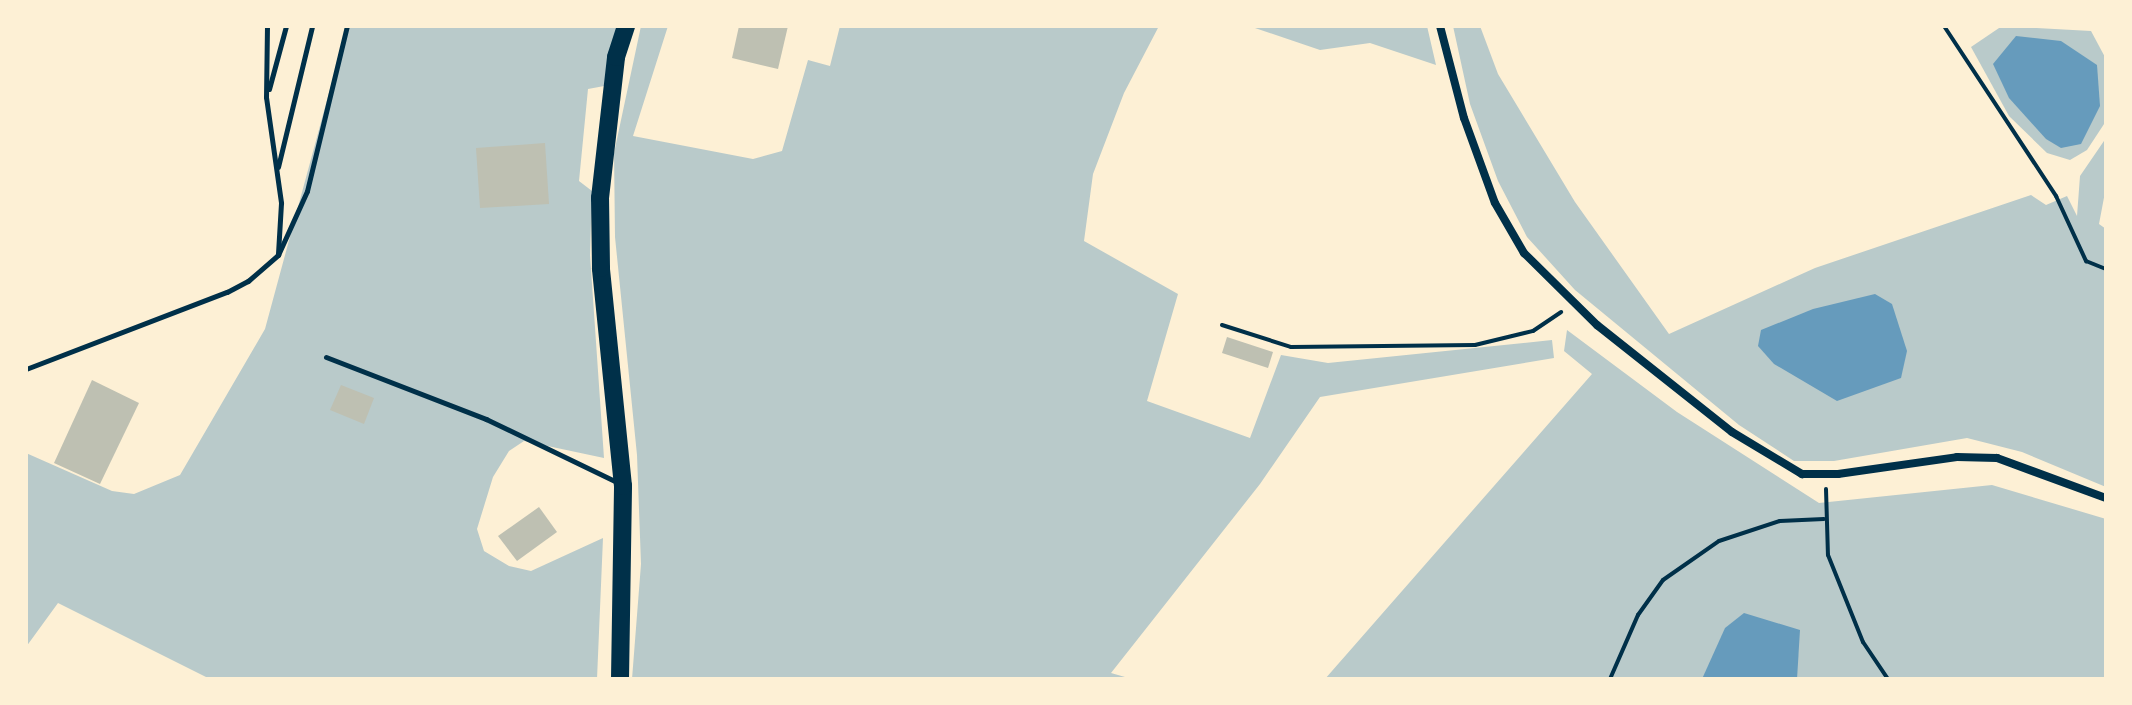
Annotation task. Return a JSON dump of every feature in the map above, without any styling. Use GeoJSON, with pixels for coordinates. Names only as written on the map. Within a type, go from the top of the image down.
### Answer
{"type":"FeatureCollection","features":[{"type":"Feature","properties":{"kind":"main road"},"geometry":{"type":"LineString","coordinates":[[620,679],[626,566],[623,486],[601,268],[600,198],[616,57],[626,26]]}},
{"type":"Feature","properties":{"kind":"street"},"geometry":{"type":"LineString","coordinates":[[1440,26],[1464,118],[1495,203],[1524,253],[1573,304],[1732,432],[1802,474],[1828,474],[1957,457],[1997,458],[2106,498]]}},
{"type":"Feature","properties":{"kind":"lane"},"geometry":{"type":"LineString","coordinates":[[267,26],[266,97],[282,221],[278,255]]}},
{"type":"Feature","properties":{"kind":"lane"},"geometry":{"type":"LineString","coordinates":[[266,97],[286,26]]}},
{"type":"Feature","properties":{"kind":"lane"},"geometry":{"type":"LineString","coordinates":[[277,172],[312,26]]}},
{"type":"Feature","properties":{"kind":"lane"},"geometry":{"type":"LineString","coordinates":[[26,369],[227,292],[248,281],[278,255],[307,191],[347,26]]}},
{"type":"Feature","properties":{"kind":"lane"},"geometry":{"type":"LineString","coordinates":[[326,357],[486,419],[623,486]]}},
{"type":"Feature","properties":{"kind":"path"},"geometry":{"type":"LineString","coordinates":[[1944,26],[2056,196],[2086,261],[2106,269]]}},
{"type":"Feature","properties":{"kind":"path"},"geometry":{"type":"LineString","coordinates":[[1222,325],[1291,347],[1475,345],[1533,331],[1573,304]]}},
{"type":"Feature","properties":{"kind":"path"},"geometry":{"type":"LineString","coordinates":[[1828,474],[1824,519],[1828,555],[1863,642],[1888,679]]}},
{"type":"Feature","properties":{"kind":"path"},"geometry":{"type":"LineString","coordinates":[[1610,679],[1638,615],[1663,580],[1719,541],[1780,521],[1824,519]]}},
{"type":"Feature","properties":{"kind":"shaded area"},"geometry":{"type":"Polygon","coordinates":[[[347,26],[626,26],[615,84],[588,89],[579,181],[592,191],[590,255],[604,458],[524,441],[509,451],[493,477],[477,529],[484,551],[509,566],[531,571],[603,538],[597,679],[210,679],[58,603],[26,647],[26,453],[112,491],[134,494],[180,475],[265,329],[347,26]]]}},
{"type":"Feature","properties":{"kind":"shaded area"},"geometry":{"type":"Polygon","coordinates":[[[641,26],[668,26],[633,136],[753,159],[782,151],[808,60],[830,66],[840,26],[1159,26],[1124,93],[1093,174],[1084,241],[1178,294],[1147,401],[1250,438],[1281,355],[1328,363],[1552,340],[1554,358],[1320,397],[1260,484],[1111,673],[1132,679],[632,679],[641,564],[637,455],[615,237],[614,153],[641,26]]]}},
{"type":"Feature","properties":{"kind":"shaded area"},"geometry":{"type":"Polygon","coordinates":[[[1249,26],[1427,26],[1436,65],[1370,43],[1320,50],[1249,26]]]}},
{"type":"Feature","properties":{"kind":"shaded area"},"geometry":{"type":"Polygon","coordinates":[[[1453,26],[1480,26],[1498,74],[1575,202],[1669,334],[1815,268],[2031,195],[2046,205],[2067,196],[2077,216],[2080,176],[2106,138],[2106,187],[2099,224],[2106,229],[2106,487],[2022,452],[1967,438],[1834,461],[1794,461],[1739,425],[1575,290],[1527,237],[1498,181],[1470,104],[1453,26]]]}},
{"type":"Feature","properties":{"kind":"shaded area"},"geometry":{"type":"Polygon","coordinates":[[[2002,26],[2091,31],[2106,59],[2106,121],[2087,150],[2070,160],[2047,153],[2009,116],[1971,47],[2002,26]]]}},
{"type":"Feature","properties":{"kind":"shaded area"},"geometry":{"type":"Polygon","coordinates":[[[1567,330],[1677,412],[1819,503],[1992,485],[2106,519],[2106,679],[1325,679],[1592,374],[1564,351],[1567,330]]]}},
{"type":"Feature","properties":{"kind":"water"},"geometry":{"type":"Polygon","coordinates":[[[2016,36],[2061,41],[2097,65],[2100,106],[2081,144],[2061,148],[2046,139],[2009,98],[1993,64],[2016,36]]]}},
{"type":"Feature","properties":{"kind":"water"},"geometry":{"type":"Polygon","coordinates":[[[1875,294],[1892,304],[1907,351],[1901,378],[1837,401],[1774,364],[1758,346],[1761,330],[1813,309],[1875,294]]]}},
{"type":"Feature","properties":{"kind":"water"},"geometry":{"type":"Polygon","coordinates":[[[1744,613],[1800,630],[1797,679],[1702,679],[1725,628],[1744,613]]]}},
{"type":"Feature","properties":{"kind":"building"},"geometry":{"type":"Polygon","coordinates":[[[739,26],[788,26],[778,69],[732,58],[739,26]]]}},
{"type":"Feature","properties":{"kind":"building"},"geometry":{"type":"Polygon","coordinates":[[[545,143],[549,204],[480,208],[476,148],[545,143]]]}},
{"type":"Feature","properties":{"kind":"building"},"geometry":{"type":"Polygon","coordinates":[[[1227,337],[1273,352],[1268,368],[1222,353],[1227,337]]]}},
{"type":"Feature","properties":{"kind":"building"},"geometry":{"type":"Polygon","coordinates":[[[92,380],[139,403],[100,484],[54,463],[92,380]]]}},
{"type":"Feature","properties":{"kind":"building"},"geometry":{"type":"Polygon","coordinates":[[[341,385],[374,398],[364,424],[330,410],[341,385]]]}},
{"type":"Feature","properties":{"kind":"building"},"geometry":{"type":"Polygon","coordinates":[[[539,507],[557,532],[517,561],[498,536],[539,507]]]}}]}
